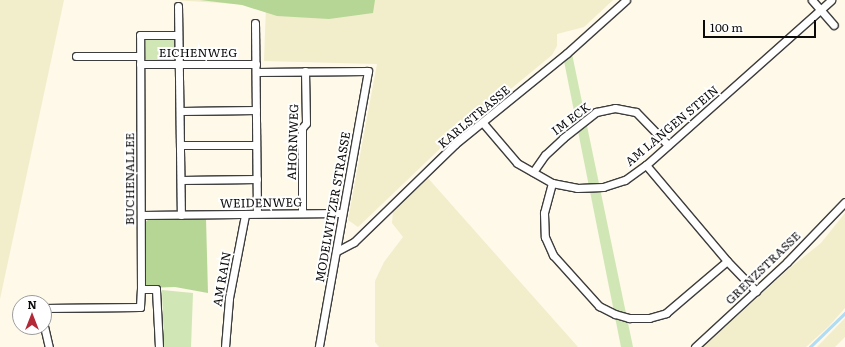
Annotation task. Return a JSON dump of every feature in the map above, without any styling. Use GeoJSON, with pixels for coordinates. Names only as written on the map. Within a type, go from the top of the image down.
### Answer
{"type":"FeatureCollection","features":[{"type":"Feature","properties":{"kind":"street","name":"KARLSTRASSE"},"geometry":{"type":"LineString","coordinates":[[337,251],[354,242],[455,144],[484,123],[626,0]]}},
{"type":"Feature","properties":{"kind":"street"},"geometry":{"type":"LineString","coordinates":[[812,0],[834,25]]}},
{"type":"Feature","properties":{"kind":"street","name":"AM LANGEN STEIN"},"geometry":{"type":"LineString","coordinates":[[484,123],[517,163],[552,183],[577,188],[603,187],[625,180],[646,165],[822,11],[831,0]]}},
{"type":"Feature","properties":{"kind":"street"},"geometry":{"type":"LineString","coordinates":[[178,6],[181,111],[181,215]]}},
{"type":"Feature","properties":{"kind":"street"},"geometry":{"type":"LineString","coordinates":[[255,23],[257,72],[257,213]]}},
{"type":"Feature","properties":{"kind":"street","name":"BUCHENALLEE"},"geometry":{"type":"LineString","coordinates":[[52,308],[140,308],[140,34],[178,34]]}},
{"type":"Feature","properties":{"kind":"street","name":"EICHENWEG"},"geometry":{"type":"LineString","coordinates":[[76,56],[179,64],[256,64]]}},
{"type":"Feature","properties":{"kind":"street","name":"MODELWITZER STRASSE"},"geometry":{"type":"LineString","coordinates":[[306,72],[368,71],[319,347]]}},
{"type":"Feature","properties":{"kind":"street"},"geometry":{"type":"LineString","coordinates":[[257,72],[306,72]]}},
{"type":"Feature","properties":{"kind":"street","name":"AHORNWEG"},"geometry":{"type":"LineString","coordinates":[[302,213],[302,128],[306,123],[306,72]]}},
{"type":"Feature","properties":{"kind":"street","name":"IM ECK"},"geometry":{"type":"LineString","coordinates":[[533,172],[545,155],[563,138],[596,112],[615,108],[636,112],[668,145]]}},
{"type":"Feature","properties":{"kind":"street"},"geometry":{"type":"LineString","coordinates":[[181,111],[256,110]]}},
{"type":"Feature","properties":{"kind":"street"},"geometry":{"type":"LineString","coordinates":[[180,145],[256,145]]}},
{"type":"Feature","properties":{"kind":"street"},"geometry":{"type":"LineString","coordinates":[[646,165],[728,261],[756,291]]}},
{"type":"Feature","properties":{"kind":"street"},"geometry":{"type":"LineString","coordinates":[[180,180],[257,179]]}},
{"type":"Feature","properties":{"kind":"street"},"geometry":{"type":"LineString","coordinates":[[552,183],[544,213],[545,237],[553,255],[599,306],[615,314],[629,318],[649,318],[666,312],[728,261]]}},
{"type":"Feature","properties":{"kind":"street","name":"GRENZSTRASSE"},"geometry":{"type":"LineString","coordinates":[[695,347],[756,291],[845,202]]}},
{"type":"Feature","properties":{"kind":"street","name":"WEIDENWEG"},"geometry":{"type":"LineString","coordinates":[[141,215],[342,213]]}},
{"type":"Feature","properties":{"kind":"street","name":"AM RAIN"},"geometry":{"type":"LineString","coordinates":[[225,347],[228,305],[245,215]]}},
{"type":"Feature","properties":{"kind":"street"},"geometry":{"type":"LineString","coordinates":[[141,289],[156,289],[159,347]]}},
{"type":"Feature","properties":{"kind":"street"},"geometry":{"type":"LineString","coordinates":[[46,335],[49,347]]}},
{"type":"Feature","properties":{"kind":"shaded area"},"geometry":{"type":"Polygon","coordinates":[[[0,0],[64,0],[0,299],[0,0]]]}},
{"type":"Feature","properties":{"kind":"shaded area"},"geometry":{"type":"Polygon","coordinates":[[[173,0],[613,0],[584,27],[557,34],[557,46],[552,55],[449,140],[358,227],[348,220],[377,64],[264,61],[266,6],[173,0]]]}},
{"type":"Feature","properties":{"kind":"shaded area"},"geometry":{"type":"Polygon","coordinates":[[[427,177],[578,347],[379,347],[375,342],[375,281],[384,262],[403,237],[392,223],[393,211],[427,177]]]}},
{"type":"Feature","properties":{"kind":"shaded area"},"geometry":{"type":"Polygon","coordinates":[[[845,213],[845,308],[829,326],[806,347],[703,347],[791,267],[821,243],[845,213]]]}},
{"type":"Feature","properties":{"kind":"shaded area"},"geometry":{"type":"Polygon","coordinates":[[[845,318],[845,337],[835,347],[817,347],[845,318]]]}},
{"type":"Feature","properties":{"kind":"green space"},"geometry":{"type":"Polygon","coordinates":[[[200,0],[375,0],[373,13],[329,19],[277,16],[242,5],[200,0]]]}},
{"type":"Feature","properties":{"kind":"green space"},"geometry":{"type":"Polygon","coordinates":[[[147,37],[173,37],[176,40],[176,58],[173,61],[148,61],[143,58],[143,40],[147,37]]]}},
{"type":"Feature","properties":{"kind":"green space"},"geometry":{"type":"Polygon","coordinates":[[[571,49],[633,347],[621,347],[563,56],[571,49]]]}},
{"type":"Feature","properties":{"kind":"green space"},"geometry":{"type":"Polygon","coordinates":[[[151,218],[206,218],[208,293],[175,287],[144,288],[145,222],[151,218]]]}},
{"type":"Feature","properties":{"kind":"green space"},"geometry":{"type":"Polygon","coordinates":[[[162,290],[193,293],[191,347],[164,347],[162,290]]]}},
{"type":"Feature","properties":{"kind":"waterway"},"geometry":{"type":"LineString","coordinates":[[810,347],[845,313]]}}]}
